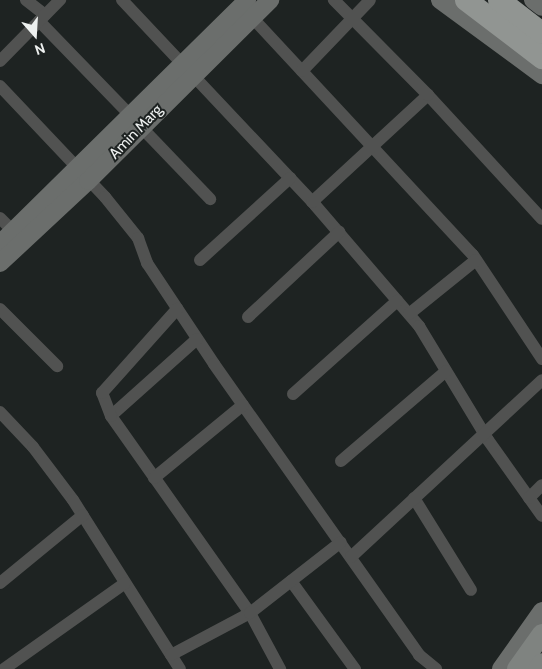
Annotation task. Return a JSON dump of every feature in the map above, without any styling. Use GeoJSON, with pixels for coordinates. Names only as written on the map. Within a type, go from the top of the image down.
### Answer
{"type":"FeatureCollection","features":[{"type":"Feature","properties":{"kind":"highway"},"geometry":{"type":"LineString","coordinates":[[466,0],[542,58]]}},
{"type":"Feature","properties":{"kind":"highway"},"geometry":{"type":"LineString","coordinates":[[499,0],[542,33]]}},
{"type":"Feature","properties":{"kind":"main road","name":"Amin Marg"},"geometry":{"type":"LineString","coordinates":[[0,263],[83,174],[188,68],[244,6],[270,0]]}},
{"type":"Feature","properties":{"kind":"main road"},"geometry":{"type":"LineString","coordinates":[[440,0],[542,75]]}},
{"type":"Feature","properties":{"kind":"main road"},"geometry":{"type":"LineString","coordinates":[[533,0],[542,7]]}},
{"type":"Feature","properties":{"kind":"main road","name":"Amin Marg"},"geometry":{"type":"LineString","coordinates":[[6,238],[83,174]]}},
{"type":"Feature","properties":{"kind":"main road"},"geometry":{"type":"LineString","coordinates":[[500,669],[542,611]]}},
{"type":"Feature","properties":{"kind":"main road"},"geometry":{"type":"LineString","coordinates":[[517,669],[542,634]]}},
{"type":"Feature","properties":{"kind":"main road"},"geometry":{"type":"LineString","coordinates":[[538,669],[542,663]]}},
{"type":"Feature","properties":{"kind":"street"},"geometry":{"type":"LineString","coordinates":[[26,0],[210,199]]}},
{"type":"Feature","properties":{"kind":"street"},"geometry":{"type":"LineString","coordinates":[[0,61],[60,0]]}},
{"type":"Feature","properties":{"kind":"street"},"geometry":{"type":"LineString","coordinates":[[122,0],[312,202],[409,314],[484,433],[542,516]]}},
{"type":"Feature","properties":{"kind":"street"},"geometry":{"type":"LineString","coordinates":[[334,0],[428,95],[542,219]]}},
{"type":"Feature","properties":{"kind":"street"},"geometry":{"type":"LineString","coordinates":[[302,71],[370,0]]}},
{"type":"Feature","properties":{"kind":"street"},"geometry":{"type":"LineString","coordinates":[[244,6],[476,260],[542,359]]}},
{"type":"Feature","properties":{"kind":"street"},"geometry":{"type":"LineString","coordinates":[[0,86],[83,174],[138,238],[147,263],[197,339],[419,655],[436,669]]}},
{"type":"Feature","properties":{"kind":"street"},"geometry":{"type":"LineString","coordinates":[[312,202],[428,95]]}},
{"type":"Feature","properties":{"kind":"street"},"geometry":{"type":"LineString","coordinates":[[200,260],[290,178]]}},
{"type":"Feature","properties":{"kind":"street"},"geometry":{"type":"LineString","coordinates":[[0,218],[6,238]]}},
{"type":"Feature","properties":{"kind":"street"},"geometry":{"type":"LineString","coordinates":[[248,317],[339,232]]}},
{"type":"Feature","properties":{"kind":"street"},"geometry":{"type":"LineString","coordinates":[[409,314],[476,260]]}},
{"type":"Feature","properties":{"kind":"street"},"geometry":{"type":"LineString","coordinates":[[293,394],[397,300]]}},
{"type":"Feature","properties":{"kind":"street"},"geometry":{"type":"LineString","coordinates":[[0,309],[57,366]]}},
{"type":"Feature","properties":{"kind":"street"},"geometry":{"type":"LineString","coordinates":[[177,309],[102,393],[110,416],[250,613],[280,669]]}},
{"type":"Feature","properties":{"kind":"street"},"geometry":{"type":"LineString","coordinates":[[110,416],[197,339]]}},
{"type":"Feature","properties":{"kind":"street"},"geometry":{"type":"LineString","coordinates":[[341,461],[446,371]]}},
{"type":"Feature","properties":{"kind":"street"},"geometry":{"type":"LineString","coordinates":[[351,557],[542,380]]}},
{"type":"Feature","properties":{"kind":"street"},"geometry":{"type":"LineString","coordinates":[[154,478],[243,405]]}},
{"type":"Feature","properties":{"kind":"street"},"geometry":{"type":"LineString","coordinates":[[0,412],[33,447],[83,515],[180,669]]}},
{"type":"Feature","properties":{"kind":"street"},"geometry":{"type":"LineString","coordinates":[[530,498],[542,485]]}},
{"type":"Feature","properties":{"kind":"street"},"geometry":{"type":"LineString","coordinates":[[414,498],[471,590]]}},
{"type":"Feature","properties":{"kind":"street"},"geometry":{"type":"LineString","coordinates":[[0,582],[83,515]]}},
{"type":"Feature","properties":{"kind":"street"},"geometry":{"type":"LineString","coordinates":[[171,656],[250,613],[341,542]]}},
{"type":"Feature","properties":{"kind":"street"},"geometry":{"type":"LineString","coordinates":[[291,581],[354,669]]}},
{"type":"Feature","properties":{"kind":"street"},"geometry":{"type":"LineString","coordinates":[[4,669],[125,583]]}}]}
